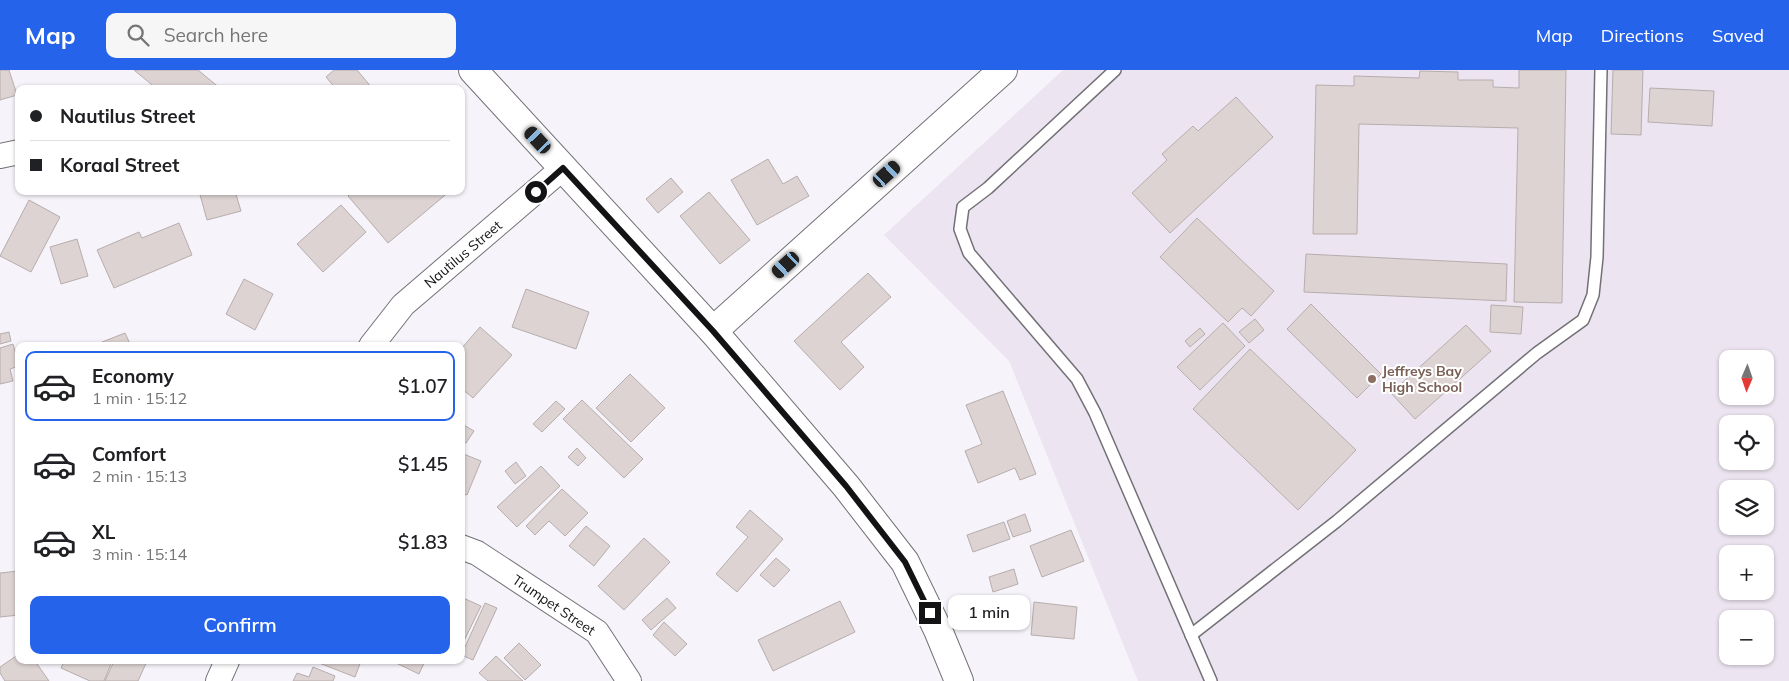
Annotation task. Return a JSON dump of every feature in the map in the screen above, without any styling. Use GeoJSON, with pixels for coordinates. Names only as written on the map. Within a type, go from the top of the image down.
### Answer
{"type":"FeatureCollection","features":[{"type":"Feature","properties":{"kind":"street"},"geometry":{"type":"LineString","coordinates":[[474,70],[713,331],[846,486],[905,562],[938,630],[959,681]]}},
{"type":"Feature","properties":{"kind":"street"},"geometry":{"type":"LineString","coordinates":[[713,331],[1004,70]]}},
{"type":"Feature","properties":{"kind":"street"},"geometry":{"type":"LineString","coordinates":[[0,156],[15,153]]}},
{"type":"Feature","properties":{"kind":"street","name":"Nautilus Street"},"geometry":{"type":"LineString","coordinates":[[374,342],[403,305],[563,168]]}},
{"type":"Feature","properties":{"kind":"street","name":"Trumpet Street"},"geometry":{"type":"LineString","coordinates":[[465,548],[477,553],[597,632],[629,681]]}},
{"type":"Feature","properties":{"kind":"street"},"geometry":{"type":"LineString","coordinates":[[218,681],[226,664]]}},
{"type":"Feature","properties":{"kind":"lane"},"geometry":{"type":"LineString","coordinates":[[1115,70],[988,188],[963,207],[960,229],[969,253],[1077,379],[1095,413],[1211,681]]}},
{"type":"Feature","properties":{"kind":"lane"},"geometry":{"type":"LineString","coordinates":[[1192,635],[1337,521],[1537,353],[1583,320],[1593,294],[1597,257],[1601,70]]}},
{"type":"Feature","properties":{"kind":"shaded area","name":"Jeffreys Bay High School"},"geometry":{"type":"Polygon","coordinates":[[[1063,70],[1789,70],[1789,681],[1138,681],[1009,361],[884,235],[1063,70]]]}},
{"type":"Feature","properties":{"kind":"building"},"geometry":{"type":"Polygon","coordinates":[[[0,70],[9,70],[15,89],[15,96],[0,100],[0,70]]]}},
{"type":"Feature","properties":{"kind":"building"},"geometry":{"type":"Polygon","coordinates":[[[134,70],[198,70],[216,85],[152,85],[134,70]]]}},
{"type":"Feature","properties":{"kind":"building"},"geometry":{"type":"Polygon","coordinates":[[[334,70],[357,70],[370,85],[333,85],[326,77],[334,70]]]}},
{"type":"Feature","properties":{"kind":"building"},"geometry":{"type":"Polygon","coordinates":[[[1519,70],[1566,70],[1562,303],[1514,302],[1518,128],[1359,124],[1357,234],[1313,234],[1316,85],[1354,86],[1354,76],[1419,78],[1420,71],[1458,72],[1458,80],[1493,80],[1493,87],[1519,88],[1519,70]]]}},
{"type":"Feature","properties":{"kind":"building"},"geometry":{"type":"Polygon","coordinates":[[[1613,70],[1643,70],[1641,135],[1611,134],[1613,70]]]}},
{"type":"Feature","properties":{"kind":"building"},"geometry":{"type":"Polygon","coordinates":[[[1650,88],[1714,91],[1712,126],[1648,122],[1650,88]]]}},
{"type":"Feature","properties":{"kind":"building"},"geometry":{"type":"Polygon","coordinates":[[[1236,97],[1273,137],[1170,233],[1132,193],[1167,160],[1162,154],[1193,126],[1198,131],[1236,97]]]}},
{"type":"Feature","properties":{"kind":"building"},"geometry":{"type":"Polygon","coordinates":[[[768,159],[783,184],[797,176],[809,196],[757,225],[731,180],[768,159]]]}},
{"type":"Feature","properties":{"kind":"building"},"geometry":{"type":"Polygon","coordinates":[[[671,178],[683,192],[658,213],[646,199],[671,178]]]}},
{"type":"Feature","properties":{"kind":"building"},"geometry":{"type":"Polygon","coordinates":[[[709,192],[750,240],[720,264],[680,216],[709,192]]]}},
{"type":"Feature","properties":{"kind":"building"},"geometry":{"type":"Polygon","coordinates":[[[200,195],[236,195],[241,211],[207,220],[200,195]]]}},
{"type":"Feature","properties":{"kind":"building"},"geometry":{"type":"Polygon","coordinates":[[[349,195],[445,195],[388,243],[348,196],[349,195]]]}},
{"type":"Feature","properties":{"kind":"building"},"geometry":{"type":"Polygon","coordinates":[[[29,200],[60,217],[31,272],[0,256],[29,200]]]}},
{"type":"Feature","properties":{"kind":"building"},"geometry":{"type":"Polygon","coordinates":[[[341,205],[366,232],[323,272],[297,244],[341,205]]]}},
{"type":"Feature","properties":{"kind":"building"},"geometry":{"type":"Polygon","coordinates":[[[1197,218],[1274,291],[1251,316],[1242,308],[1228,322],[1160,257],[1197,218]]]}},
{"type":"Feature","properties":{"kind":"building"},"geometry":{"type":"Polygon","coordinates":[[[179,223],[192,255],[114,288],[97,250],[139,232],[142,238],[179,223]]]}},
{"type":"Feature","properties":{"kind":"building"},"geometry":{"type":"Polygon","coordinates":[[[77,239],[88,276],[61,284],[50,247],[77,239]]]}},
{"type":"Feature","properties":{"kind":"building"},"geometry":{"type":"Polygon","coordinates":[[[1306,254],[1507,264],[1506,301],[1304,292],[1306,254]]]}},
{"type":"Feature","properties":{"kind":"building"},"geometry":{"type":"Polygon","coordinates":[[[868,273],[891,297],[841,342],[864,367],[840,390],[794,341],[868,273]]]}},
{"type":"Feature","properties":{"kind":"building"},"geometry":{"type":"Polygon","coordinates":[[[244,279],[273,294],[255,330],[226,314],[244,279]]]}},
{"type":"Feature","properties":{"kind":"building"},"geometry":{"type":"Polygon","coordinates":[[[526,289],[589,312],[576,349],[512,327],[526,289]]]}},
{"type":"Feature","properties":{"kind":"building"},"geometry":{"type":"Polygon","coordinates":[[[1311,304],[1381,374],[1357,398],[1287,329],[1311,304]]]}},
{"type":"Feature","properties":{"kind":"building"},"geometry":{"type":"Polygon","coordinates":[[[1491,305],[1523,307],[1521,334],[1490,332],[1491,305]]]}},
{"type":"Feature","properties":{"kind":"building"},"geometry":{"type":"Polygon","coordinates":[[[1255,319],[1264,330],[1249,343],[1239,332],[1255,319]]]}},
{"type":"Feature","properties":{"kind":"building"},"geometry":{"type":"Polygon","coordinates":[[[1223,323],[1245,346],[1200,390],[1177,367],[1223,323]]]}},
{"type":"Feature","properties":{"kind":"building"},"geometry":{"type":"Polygon","coordinates":[[[1466,325],[1491,351],[1415,419],[1391,393],[1466,325]]]}},
{"type":"Feature","properties":{"kind":"building"},"geometry":{"type":"Polygon","coordinates":[[[480,327],[512,355],[473,398],[465,391],[465,344],[480,327]]]}},
{"type":"Feature","properties":{"kind":"building"},"geometry":{"type":"Polygon","coordinates":[[[1200,328],[1205,334],[1190,347],[1185,341],[1200,328]]]}},
{"type":"Feature","properties":{"kind":"building"},"geometry":{"type":"Polygon","coordinates":[[[9,332],[11,341],[0,344],[0,334],[9,332]]]}},
{"type":"Feature","properties":{"kind":"building"},"geometry":{"type":"Polygon","coordinates":[[[125,333],[129,342],[102,342],[125,333]]]}},
{"type":"Feature","properties":{"kind":"building"},"geometry":{"type":"Polygon","coordinates":[[[13,344],[15,367],[10,369],[13,381],[0,384],[0,348],[13,344]]]}},
{"type":"Feature","properties":{"kind":"building"},"geometry":{"type":"Polygon","coordinates":[[[1250,349],[1356,450],[1298,510],[1193,409],[1250,349]]]}},
{"type":"Feature","properties":{"kind":"building"},"geometry":{"type":"Polygon","coordinates":[[[630,374],[665,408],[631,442],[596,408],[630,374]]]}},
{"type":"Feature","properties":{"kind":"building"},"geometry":{"type":"Polygon","coordinates":[[[1003,391],[1036,474],[1020,480],[1015,468],[978,483],[965,451],[982,444],[966,405],[1003,391]]]}},
{"type":"Feature","properties":{"kind":"building"},"geometry":{"type":"Polygon","coordinates":[[[582,400],[643,459],[624,478],[563,419],[582,400]]]}},
{"type":"Feature","properties":{"kind":"building"},"geometry":{"type":"Polygon","coordinates":[[[556,401],[565,409],[542,432],[533,424],[556,401]]]}},
{"type":"Feature","properties":{"kind":"building"},"geometry":{"type":"Polygon","coordinates":[[[465,426],[474,431],[465,442],[465,426]]]}},
{"type":"Feature","properties":{"kind":"building"},"geometry":{"type":"Polygon","coordinates":[[[577,448],[586,458],[578,466],[568,457],[577,448]]]}},
{"type":"Feature","properties":{"kind":"building"},"geometry":{"type":"Polygon","coordinates":[[[465,455],[481,461],[467,495],[465,494],[465,455]]]}},
{"type":"Feature","properties":{"kind":"building"},"geometry":{"type":"Polygon","coordinates":[[[516,462],[526,476],[515,484],[505,471],[516,462]]]}},
{"type":"Feature","properties":{"kind":"building"},"geometry":{"type":"Polygon","coordinates":[[[541,466],[560,486],[517,527],[497,507],[541,466]]]}},
{"type":"Feature","properties":{"kind":"building"},"geometry":{"type":"Polygon","coordinates":[[[562,489],[588,513],[565,536],[549,521],[535,535],[526,526],[562,489]]]}},
{"type":"Feature","properties":{"kind":"building"},"geometry":{"type":"Polygon","coordinates":[[[750,510],[783,539],[737,592],[716,574],[748,537],[736,527],[750,510]]]}},
{"type":"Feature","properties":{"kind":"building"},"geometry":{"type":"Polygon","coordinates":[[[1025,514],[1031,531],[1013,537],[1007,521],[1025,514]]]}},
{"type":"Feature","properties":{"kind":"building"},"geometry":{"type":"Polygon","coordinates":[[[1004,522],[1010,539],[973,552],[967,535],[1004,522]]]}},
{"type":"Feature","properties":{"kind":"building"},"geometry":{"type":"Polygon","coordinates":[[[586,526],[610,546],[594,566],[569,546],[586,526]]]}},
{"type":"Feature","properties":{"kind":"building"},"geometry":{"type":"Polygon","coordinates":[[[1071,530],[1084,561],[1042,577],[1030,546],[1071,530]]]}},
{"type":"Feature","properties":{"kind":"building"},"geometry":{"type":"Polygon","coordinates":[[[644,538],[670,562],[624,610],[598,586],[644,538]]]}},
{"type":"Feature","properties":{"kind":"building"},"geometry":{"type":"Polygon","coordinates":[[[776,558],[790,570],[774,587],[760,575],[776,558]]]}},
{"type":"Feature","properties":{"kind":"building"},"geometry":{"type":"Polygon","coordinates":[[[1014,569],[1018,584],[993,592],[989,577],[1014,569]]]}},
{"type":"Feature","properties":{"kind":"building"},"geometry":{"type":"Polygon","coordinates":[[[15,571],[15,615],[0,617],[0,573],[15,571]]]}},
{"type":"Feature","properties":{"kind":"building"},"geometry":{"type":"Polygon","coordinates":[[[667,598],[676,608],[651,630],[642,620],[667,598]]]}},
{"type":"Feature","properties":{"kind":"building"},"geometry":{"type":"Polygon","coordinates":[[[465,599],[481,606],[465,639],[465,599]]]}},
{"type":"Feature","properties":{"kind":"building"},"geometry":{"type":"Polygon","coordinates":[[[840,601],[855,632],[773,671],[758,640],[840,601]]]}},
{"type":"Feature","properties":{"kind":"building"},"geometry":{"type":"Polygon","coordinates":[[[1034,602],[1077,607],[1074,639],[1031,635],[1034,602]]]}},
{"type":"Feature","properties":{"kind":"building"},"geometry":{"type":"Polygon","coordinates":[[[485,603],[497,608],[473,660],[465,657],[465,647],[485,603]]]}},
{"type":"Feature","properties":{"kind":"building"},"geometry":{"type":"Polygon","coordinates":[[[664,622],[687,644],[675,656],[653,635],[664,622]]]}},
{"type":"Feature","properties":{"kind":"building"},"geometry":{"type":"Polygon","coordinates":[[[519,643],[541,665],[525,680],[504,658],[519,643]]]}},
{"type":"Feature","properties":{"kind":"building"},"geometry":{"type":"Polygon","coordinates":[[[496,656],[523,681],[488,681],[479,673],[496,656]]]}},
{"type":"Feature","properties":{"kind":"building"},"geometry":{"type":"Polygon","coordinates":[[[15,657],[15,664],[37,664],[49,681],[5,681],[0,673],[0,667],[15,657]]]}},
{"type":"Feature","properties":{"kind":"building"},"geometry":{"type":"Polygon","coordinates":[[[63,664],[111,664],[104,681],[90,681],[61,668],[63,664]]]}},
{"type":"Feature","properties":{"kind":"building"},"geometry":{"type":"Polygon","coordinates":[[[113,664],[146,664],[138,681],[105,681],[113,664]]]}},
{"type":"Feature","properties":{"kind":"building"},"geometry":{"type":"Polygon","coordinates":[[[322,664],[360,664],[355,677],[322,664]]]}},
{"type":"Feature","properties":{"kind":"building"},"geometry":{"type":"Polygon","coordinates":[[[398,664],[424,664],[419,674],[398,664]]]}},
{"type":"Feature","properties":{"kind":"building"},"geometry":{"type":"Polygon","coordinates":[[[313,667],[335,676],[333,681],[293,681],[297,673],[309,677],[313,667]]]}},
{"type":"Feature","properties":{"kind":"place","name":"Jeffreys Bay High School"},"geometry":{"type":"Point","coordinates":[1372,379]}},
{"type":"Feature","properties":{"kind":"route"},"geometry":{"type":"LineString","coordinates":[[536,192],[563,168],[713,331],[846,486],[905,562],[930,613]]}}]}
